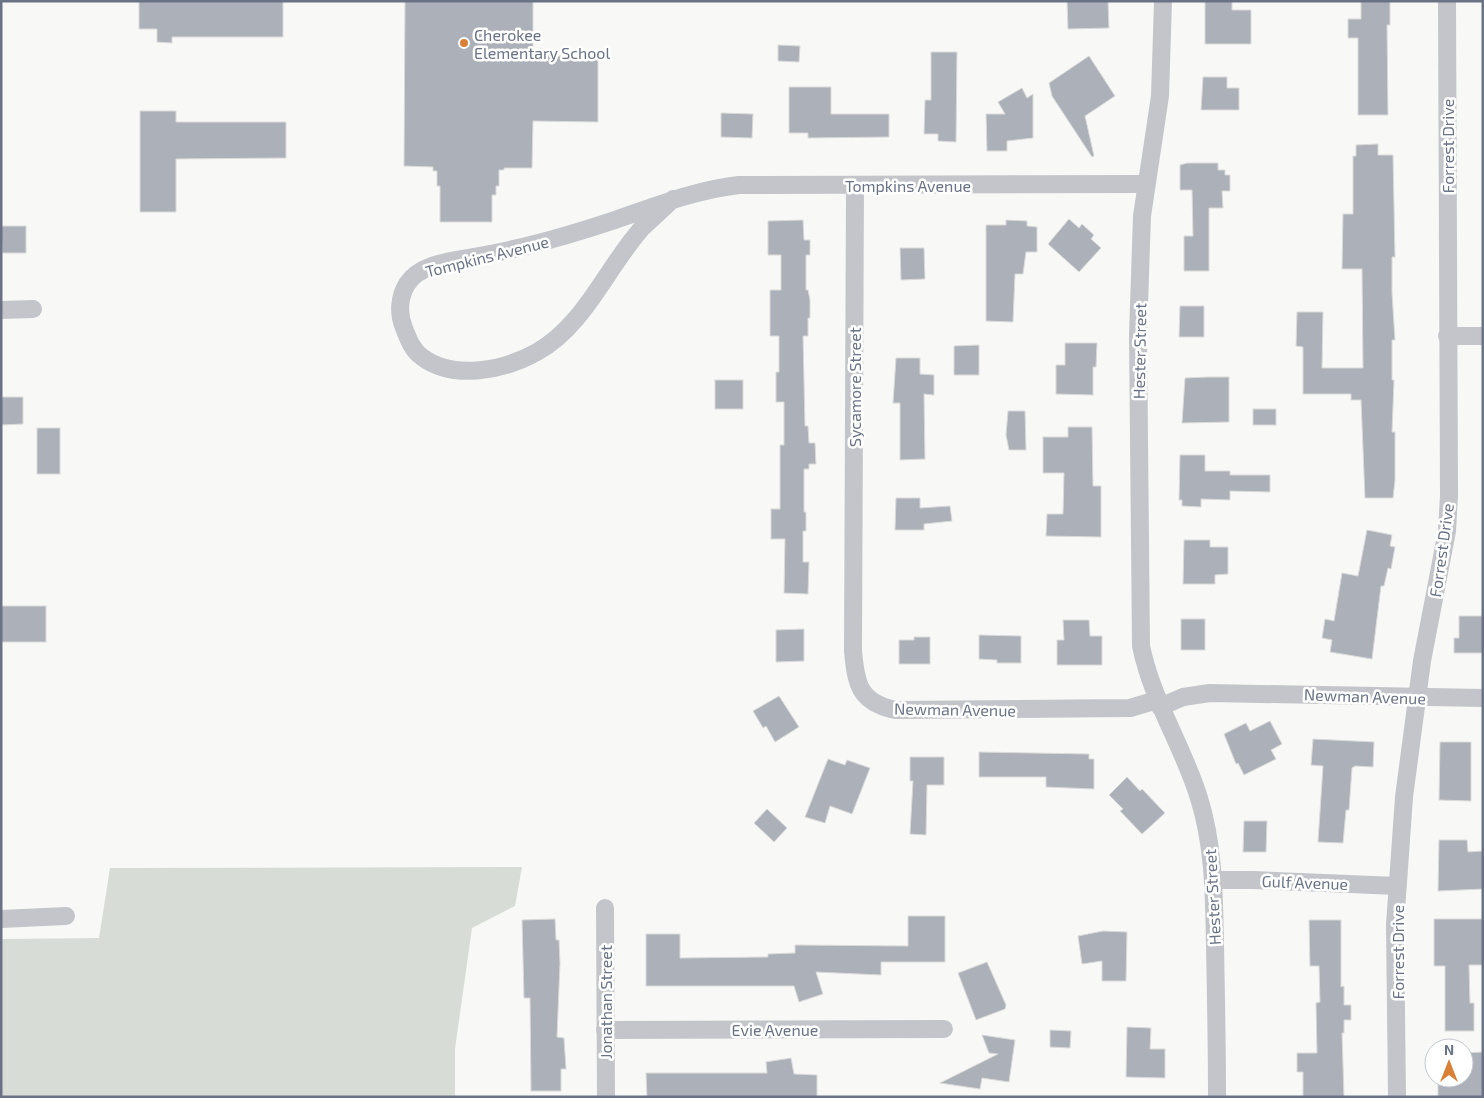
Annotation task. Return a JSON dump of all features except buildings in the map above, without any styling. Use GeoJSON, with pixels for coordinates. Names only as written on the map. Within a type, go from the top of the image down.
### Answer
{"type":"FeatureCollection","features":[{"type":"Feature","properties":{"kind":"street","name":"Hester Street"},"geometry":{"type":"LineString","coordinates":[[1163,1],[1160,96],[1142,216],[1138,335],[1141,646],[1146,668],[1159,704],[1199,799],[1209,841],[1213,880],[1217,1097]]}},
{"type":"Feature","properties":{"kind":"street","name":"Forrest Drive"},"geometry":{"type":"LineString","coordinates":[[1397,1097],[1397,886],[1404,797],[1417,698],[1447,530],[1449,495],[1447,1]]}},
{"type":"Feature","properties":{"kind":"street","name":"Tompkins Avenue"},"geometry":{"type":"LineString","coordinates":[[673,199],[642,229],[575,319],[559,336],[538,352],[490,369],[465,370],[441,367],[421,356],[410,343],[402,323],[400,301],[408,284],[422,269],[530,247],[673,199],[716,188],[739,184],[1146,184]]}},
{"type":"Feature","properties":{"kind":"street","name":"Sycamore Street"},"geometry":{"type":"LineString","coordinates":[[853,589],[855,185]]}},
{"type":"Feature","properties":{"kind":"street"},"geometry":{"type":"LineString","coordinates":[[1,310],[32,309]]}},
{"type":"Feature","properties":{"kind":"street"},"geometry":{"type":"LineString","coordinates":[[1447,336],[1483,336]]}},
{"type":"Feature","properties":{"kind":"street","name":"Newman Avenue"},"geometry":{"type":"LineString","coordinates":[[853,589],[853,651],[856,679],[861,692],[871,701],[884,708],[930,711],[1130,708],[1210,694],[1483,698]]}},
{"type":"Feature","properties":{"kind":"street","name":"Gulf Avenue"},"geometry":{"type":"LineString","coordinates":[[1213,880],[1263,880],[1397,886]]}},
{"type":"Feature","properties":{"kind":"street","name":"Jonathan Street"},"geometry":{"type":"LineString","coordinates":[[605,908],[606,1097]]}},
{"type":"Feature","properties":{"kind":"street"},"geometry":{"type":"LineString","coordinates":[[1,919],[66,916]]}},
{"type":"Feature","properties":{"kind":"street","name":"Evie Avenue"},"geometry":{"type":"LineString","coordinates":[[605,1030],[944,1029]]}},
{"type":"Feature","properties":{"kind":"shaded area"},"geometry":{"type":"Polygon","coordinates":[[[522,867],[515,906],[472,928],[455,1049],[455,1097],[1,1097],[1,939],[99,938],[110,868],[522,867]]]}},
{"type":"Feature","properties":{"kind":"place","name":"Cherokee Elementary School"},"geometry":{"type":"Point","coordinates":[464,43]}}]}
